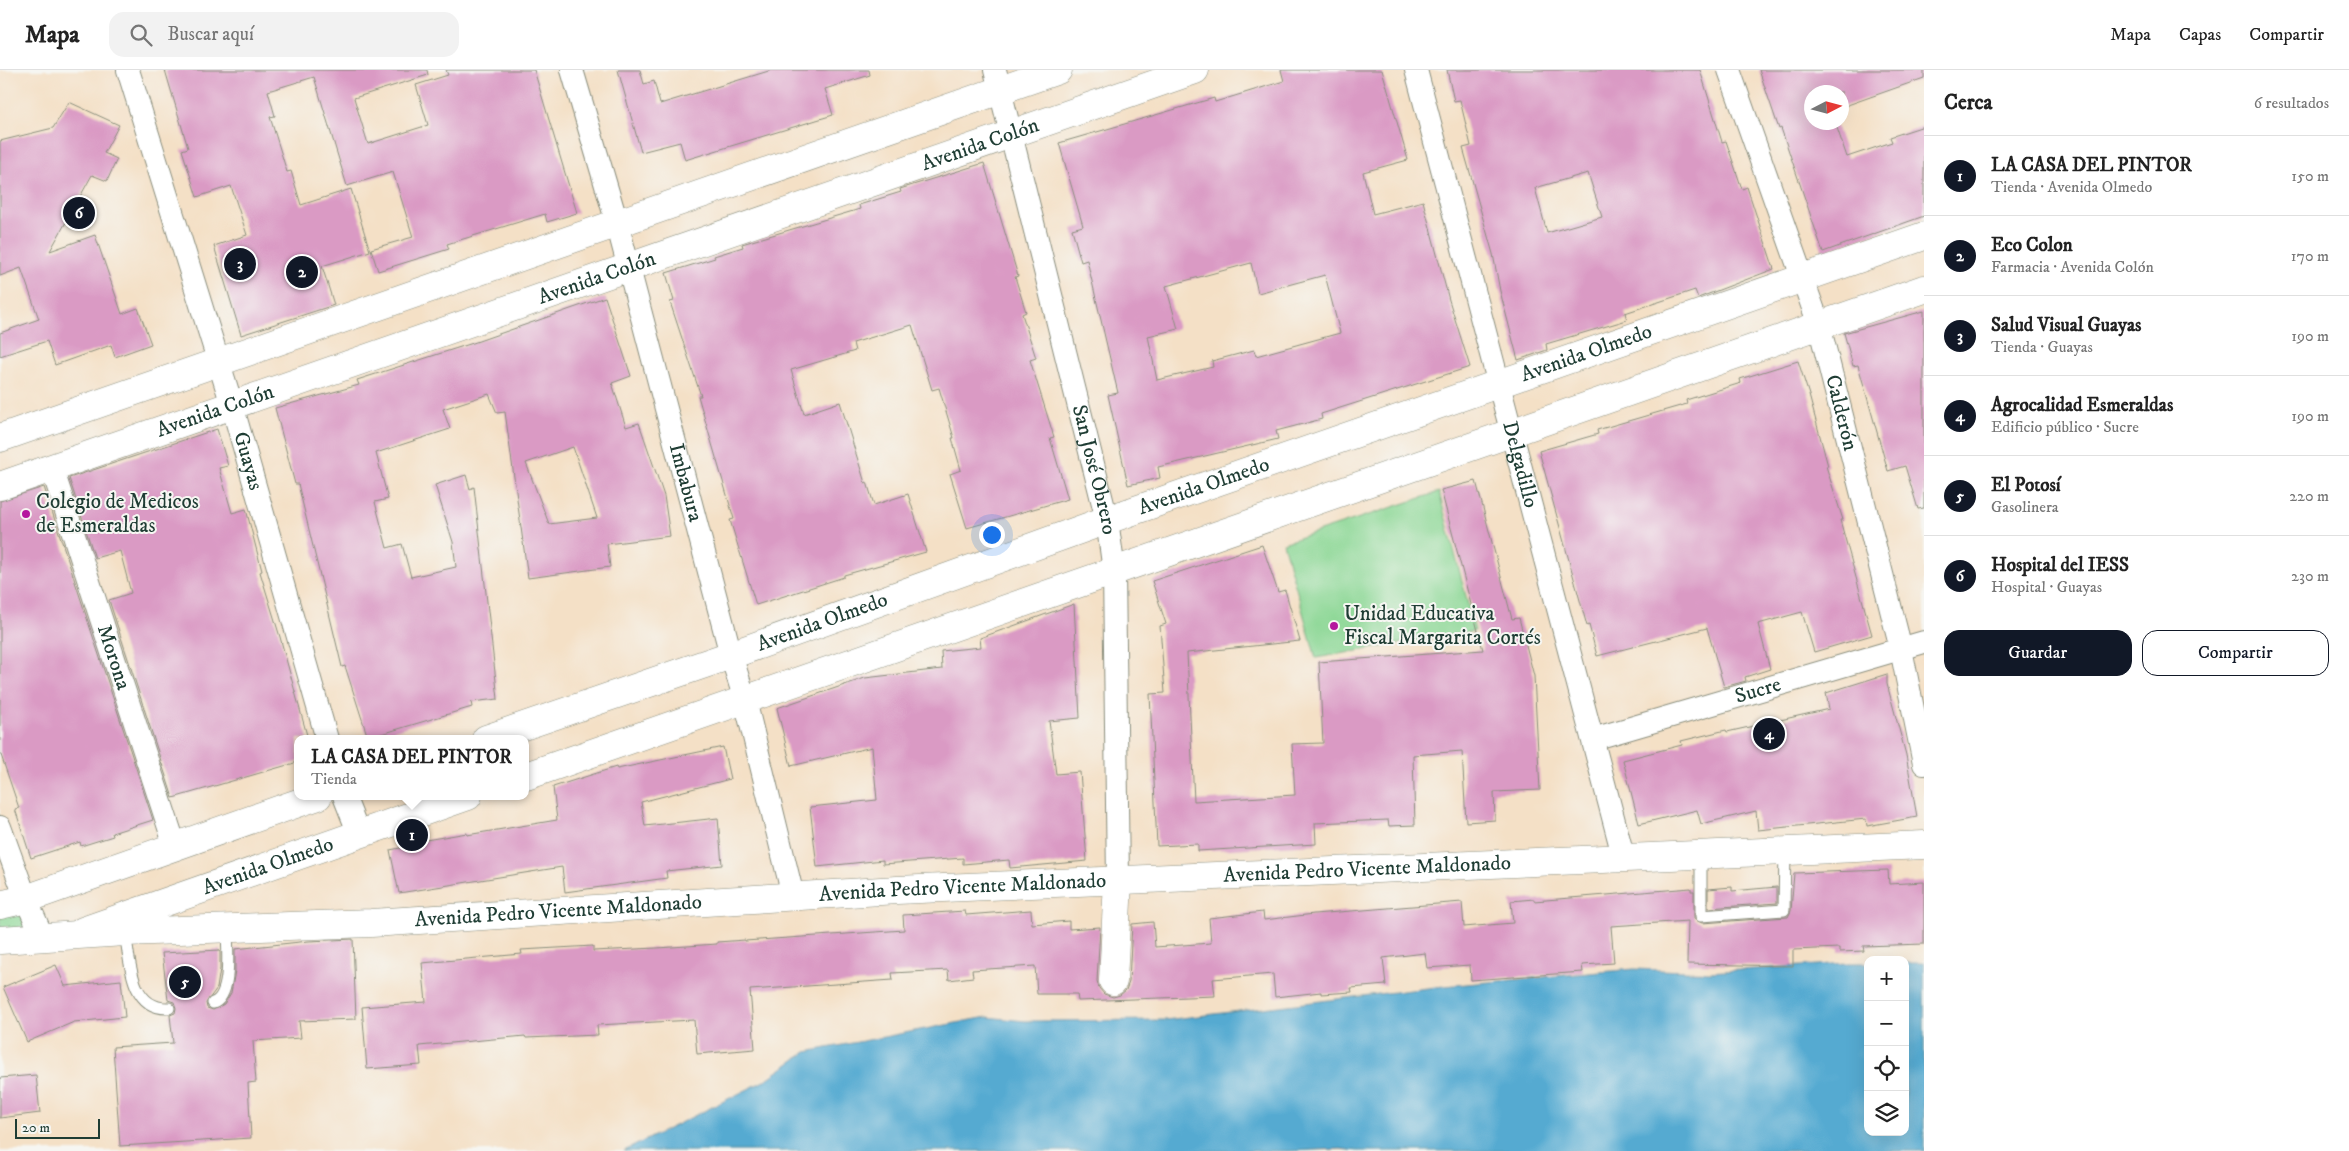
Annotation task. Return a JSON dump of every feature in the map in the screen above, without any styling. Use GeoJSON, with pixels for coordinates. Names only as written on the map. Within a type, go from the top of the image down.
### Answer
{"type":"FeatureCollection","features":[{"type":"Feature","properties":{"kind":"street","name":"Guayas"},"geometry":{"type":"LineString","coordinates":[[128,70],[232,405],[326,735]]}},
{"type":"Feature","properties":{"kind":"street","name":"Imbabura"},"geometry":{"type":"LineString","coordinates":[[572,70],[628,267],[731,655],[745,700],[793,896]]}},
{"type":"Feature","properties":{"kind":"street"},"geometry":{"type":"LineString","coordinates":[[0,438],[616,224],[998,80],[1058,70]]}},
{"type":"Feature","properties":{"kind":"street","name":"Avenida Colón"},"geometry":{"type":"LineString","coordinates":[[0,486],[1195,70]]}},
{"type":"Feature","properties":{"kind":"street","name":"Delgadillo"},"geometry":{"type":"LineString","coordinates":[[1416,70],[1624,859]]}},
{"type":"Feature","properties":{"kind":"street","name":"Calderón"},"geometry":{"type":"LineString","coordinates":[[1730,70],[1819,325],[1901,649],[1924,764]]}},
{"type":"Feature","properties":{"kind":"street","name":"San José Obrero"},"geometry":{"type":"LineString","coordinates":[[998,80],[1107,520],[1114,571],[1118,881]]}},
{"type":"Feature","properties":{"kind":"street","name":"Avenida Olmedo"},"geometry":{"type":"LineString","coordinates":[[498,735],[731,655],[1107,520],[1924,236]]}},
{"type":"Feature","properties":{"kind":"street"},"geometry":{"type":"LineString","coordinates":[[529,775],[1924,288]]}},
{"type":"Feature","properties":{"kind":"street","name":"Morona"},"geometry":{"type":"LineString","coordinates":[[52,468],[175,846]]}},
{"type":"Feature","properties":{"kind":"street","name":"Sucre"},"geometry":{"type":"LineString","coordinates":[[1593,739],[1924,642]]}},
{"type":"Feature","properties":{"kind":"street"},"geometry":{"type":"LineString","coordinates":[[0,905],[26,899],[307,800]]}},
{"type":"Feature","properties":{"kind":"street"},"geometry":{"type":"LineString","coordinates":[[346,800],[359,834]]}},
{"type":"Feature","properties":{"kind":"street","name":"Avenida Olmedo"},"geometry":{"type":"LineString","coordinates":[[55,937],[457,800]]}},
{"type":"Feature","properties":{"kind":"street"},"geometry":{"type":"LineString","coordinates":[[0,827],[26,899],[55,937]]}},
{"type":"Feature","properties":{"kind":"street","name":"Avenida Pedro Vicente Maldonado"},"geometry":{"type":"LineString","coordinates":[[0,940],[126,932],[371,924],[793,896],[1924,845]]}},
{"type":"Feature","properties":{"kind":"street"},"geometry":{"type":"LineString","coordinates":[[1113,981],[1118,881]]}},
{"type":"Feature","properties":{"kind":"lane"},"geometry":{"type":"LineString","coordinates":[[1701,855],[1701,916],[1784,910],[1786,851]]}},
{"type":"Feature","properties":{"kind":"lane"},"geometry":{"type":"LineString","coordinates":[[213,1004],[218,1002],[224,993],[227,976],[227,928]]}},
{"type":"Feature","properties":{"kind":"lane"},"geometry":{"type":"LineString","coordinates":[[126,932],[135,986],[141,998],[160,1008],[169,1008]]}},
{"type":"Feature","properties":{"kind":"green space"},"geometry":{"type":"Polygon","coordinates":[[[1439,492],[1475,631],[1316,658],[1283,543],[1439,492]]]}},
{"type":"Feature","properties":{"kind":"green space"},"geometry":{"type":"Polygon","coordinates":[[[20,907],[28,937],[0,937],[0,912],[20,907]]]}},
{"type":"Feature","properties":{"kind":"water"},"geometry":{"type":"Polygon","coordinates":[[[1864,963],[1864,1136],[1909,1136],[1909,963],[1924,963],[1924,1151],[1358,1151],[1341,1149],[1289,1151],[624,1151],[764,1081],[806,1052],[987,1017],[1025,1021],[1165,1020],[1444,986],[1634,969],[1709,972],[1864,963]]]}},
{"type":"Feature","properties":{"kind":"building"},"geometry":{"type":"Polygon","coordinates":[[[165,70],[427,70],[428,75],[354,98],[368,144],[428,125],[416,85],[448,75],[446,70],[534,70],[577,213],[547,222],[545,214],[447,244],[449,249],[378,271],[371,249],[413,237],[393,172],[347,186],[314,77],[268,91],[275,116],[270,117],[287,172],[291,171],[301,205],[351,189],[370,251],[322,266],[334,305],[241,335],[214,246],[247,235],[231,186],[197,197],[182,150],[188,148],[165,70]]]}},
{"type":"Feature","properties":{"kind":"building"},"geometry":{"type":"Polygon","coordinates":[[[618,70],[640,70],[644,84],[654,81],[660,104],[772,70],[869,70],[870,75],[825,89],[833,115],[685,160],[680,142],[641,152],[618,70]]]}},
{"type":"Feature","properties":{"kind":"building"},"geometry":{"type":"Polygon","coordinates":[[[1281,70],[1382,70],[1408,160],[1363,172],[1373,214],[1423,201],[1449,300],[1470,367],[1321,414],[1322,419],[1276,431],[1278,439],[1158,467],[1160,478],[1128,485],[1108,395],[1118,393],[1087,260],[1081,262],[1072,229],[1083,226],[1059,143],[1214,98],[1215,102],[1284,81],[1281,70]],[[1251,263],[1166,286],[1178,329],[1148,336],[1157,380],[1213,367],[1212,361],[1254,350],[1256,356],[1340,333],[1325,275],[1258,293],[1251,263]]]}},
{"type":"Feature","properties":{"kind":"building"},"geometry":{"type":"Polygon","coordinates":[[[1447,70],[1700,70],[1722,142],[1726,141],[1742,189],[1747,187],[1774,269],[1698,298],[1695,290],[1625,313],[1627,320],[1546,344],[1547,350],[1518,360],[1500,291],[1493,254],[1463,148],[1471,146],[1460,100],[1454,101],[1447,70]],[[1588,173],[1535,188],[1547,233],[1602,217],[1588,173]]]}},
{"type":"Feature","properties":{"kind":"building"},"geometry":{"type":"Polygon","coordinates":[[[1759,70],[1924,70],[1924,78],[1849,105],[1849,85],[1804,85],[1804,130],[1838,130],[1847,157],[1892,142],[1890,137],[1924,126],[1924,216],[1823,252],[1781,128],[1779,129],[1759,70]]]}},
{"type":"Feature","properties":{"kind":"building"},"geometry":{"type":"Polygon","coordinates":[[[69,102],[119,125],[104,153],[117,159],[107,181],[92,175],[50,251],[95,235],[122,314],[138,308],[151,344],[115,357],[111,345],[55,365],[47,341],[0,356],[0,333],[39,319],[21,268],[0,276],[0,141],[53,128],[69,102]]]}},
{"type":"Feature","properties":{"kind":"building"},"geometry":{"type":"Polygon","coordinates":[[[984,163],[1018,276],[1015,277],[1026,312],[1022,314],[1036,358],[1030,360],[1054,437],[1050,438],[1068,499],[967,528],[950,474],[961,470],[952,438],[954,438],[939,388],[932,390],[912,325],[853,343],[855,351],[791,370],[804,414],[840,402],[865,483],[867,482],[874,505],[908,494],[926,552],[844,575],[844,577],[756,605],[730,520],[734,519],[698,396],[701,396],[670,302],[674,301],[666,273],[715,258],[714,256],[743,247],[742,244],[860,209],[859,205],[901,192],[900,189],[984,163]]]}},
{"type":"Feature","properties":{"kind":"building"},"geometry":{"type":"Polygon","coordinates":[[[605,297],[631,376],[612,383],[626,427],[639,423],[664,496],[670,536],[607,544],[610,567],[528,578],[505,412],[497,413],[489,394],[443,409],[450,429],[376,453],[388,499],[375,502],[387,548],[402,544],[411,577],[456,567],[453,542],[435,485],[466,475],[470,489],[474,487],[498,699],[471,702],[472,707],[378,735],[367,735],[345,666],[342,667],[298,484],[295,484],[275,408],[359,385],[357,380],[473,343],[605,297]],[[573,447],[526,463],[549,524],[597,518],[573,447]]]}},
{"type":"Feature","properties":{"kind":"building"},"geometry":{"type":"Polygon","coordinates":[[[1924,311],[1924,508],[1918,509],[1905,466],[1888,471],[1858,365],[1853,366],[1844,333],[1924,311]]]}},
{"type":"Feature","properties":{"kind":"building"},"geometry":{"type":"Polygon","coordinates":[[[1798,361],[1828,466],[1826,466],[1843,520],[1840,520],[1872,635],[1814,652],[1802,612],[1758,624],[1770,669],[1745,677],[1746,681],[1724,687],[1707,628],[1597,656],[1539,451],[1598,434],[1597,430],[1687,404],[1686,400],[1741,383],[1740,379],[1798,361]]]}},
{"type":"Feature","properties":{"kind":"building"},"geometry":{"type":"Polygon","coordinates":[[[217,429],[228,466],[219,468],[232,513],[246,509],[262,571],[260,572],[307,735],[294,735],[294,763],[173,798],[109,600],[131,593],[120,551],[95,558],[69,478],[217,429]]]}},
{"type":"Feature","properties":{"kind":"building"},"geometry":{"type":"Polygon","coordinates":[[[1476,481],[1512,619],[1519,618],[1534,676],[1540,790],[1494,792],[1495,820],[1466,822],[1462,751],[1413,755],[1415,825],[1389,826],[1388,820],[1315,823],[1316,844],[1198,851],[1198,844],[1157,846],[1150,694],[1165,693],[1160,626],[1166,624],[1152,581],[1262,545],[1278,592],[1285,590],[1300,641],[1187,653],[1194,801],[1295,795],[1292,744],[1323,743],[1319,662],[1483,650],[1441,490],[1476,481]]]}},
{"type":"Feature","properties":{"kind":"building"},"geometry":{"type":"Polygon","coordinates":[[[44,487],[153,820],[112,833],[113,836],[81,846],[80,842],[31,858],[15,809],[19,808],[0,752],[0,501],[44,487]]]}},
{"type":"Feature","properties":{"kind":"building"},"geometry":{"type":"Polygon","coordinates":[[[1074,604],[1080,718],[1049,721],[1056,774],[1080,772],[1087,861],[1010,868],[1009,860],[963,864],[963,858],[883,864],[883,860],[817,867],[810,807],[877,800],[872,747],[791,766],[777,708],[865,678],[942,669],[941,651],[981,647],[980,638],[1074,604]]]}},
{"type":"Feature","properties":{"kind":"building"},"geometry":{"type":"Polygon","coordinates":[[[1887,674],[1887,684],[1906,755],[1917,817],[1867,826],[1866,819],[1758,830],[1756,811],[1701,824],[1697,810],[1639,824],[1623,760],[1682,745],[1681,741],[1829,709],[1826,693],[1887,674]]]}},
{"type":"Feature","properties":{"kind":"building"},"geometry":{"type":"Polygon","coordinates":[[[723,747],[730,779],[641,802],[645,826],[718,818],[722,865],[666,871],[667,878],[565,892],[562,867],[399,893],[390,850],[420,844],[420,841],[557,820],[553,787],[616,767],[617,769],[723,747]]]}},
{"type":"Feature","properties":{"kind":"building"},"geometry":{"type":"Polygon","coordinates":[[[1888,870],[1889,884],[1924,882],[1924,944],[1863,946],[1864,951],[1839,952],[1839,948],[1793,950],[1793,966],[1687,964],[1688,921],[1611,926],[1614,963],[1582,965],[1583,972],[1471,980],[1470,965],[1427,968],[1425,953],[1383,958],[1386,985],[1351,988],[1352,992],[1321,994],[1321,992],[1275,997],[1273,974],[1213,979],[1215,996],[1078,1001],[1077,994],[1037,994],[1035,966],[972,970],[973,977],[949,980],[948,970],[892,973],[893,980],[750,990],[755,1049],[697,1054],[694,1020],[597,1025],[598,1035],[526,1038],[525,1036],[419,1046],[421,1065],[367,1069],[362,1007],[426,1002],[422,963],[522,954],[521,950],[593,946],[593,951],[657,948],[717,944],[717,942],[904,930],[903,915],[965,911],[966,915],[1031,910],[1032,924],[1069,921],[1069,929],[1100,927],[1097,981],[1099,988],[1104,994],[1113,997],[1120,995],[1126,990],[1129,982],[1132,924],[1153,922],[1155,947],[1211,943],[1209,918],[1263,912],[1264,920],[1462,902],[1464,927],[1513,923],[1511,901],[1534,899],[1534,901],[1691,888],[1691,891],[1694,891],[1694,919],[1702,923],[1788,917],[1791,911],[1794,873],[1888,870]]]}},
{"type":"Feature","properties":{"kind":"building"},"geometry":{"type":"Polygon","coordinates":[[[1732,887],[1732,891],[1777,887],[1777,903],[1708,908],[1708,889],[1732,887]]]}},
{"type":"Feature","properties":{"kind":"building"},"geometry":{"type":"Polygon","coordinates":[[[353,939],[356,1019],[299,1021],[301,1038],[253,1041],[256,1082],[248,1083],[251,1138],[120,1146],[113,1047],[173,1043],[170,1015],[175,1013],[176,1008],[174,1002],[168,1000],[162,953],[220,950],[217,988],[206,1003],[207,1008],[213,1010],[224,1004],[231,993],[235,971],[235,949],[309,941],[353,939]]]}},
{"type":"Feature","properties":{"kind":"building"},"geometry":{"type":"Polygon","coordinates":[[[56,965],[65,986],[121,980],[125,1017],[74,1022],[27,1042],[3,987],[56,965]]]}},
{"type":"Feature","properties":{"kind":"building"},"geometry":{"type":"Polygon","coordinates":[[[36,1075],[40,1113],[0,1118],[0,1078],[36,1075]]]}},
{"type":"Feature","properties":{"kind":"place","name":"Hospital del IESS"},"geometry":{"type":"Point","coordinates":[79,213]}},
{"type":"Feature","properties":{"kind":"place","name":"Salud Visual Guayas"},"geometry":{"type":"Point","coordinates":[240,264]}},
{"type":"Feature","properties":{"kind":"place","name":"Eco Colon"},"geometry":{"type":"Point","coordinates":[302,272]}},
{"type":"Feature","properties":{"kind":"place","name":"Colegio de Medicos de Esmeraldas"},"geometry":{"type":"Point","coordinates":[26,514]}},
{"type":"Feature","properties":{"kind":"place","name":"Unidad Educativa Fiscal Margarita Cortés"},"geometry":{"type":"Point","coordinates":[1334,626]}},
{"type":"Feature","properties":{"kind":"place","name":"Agrocalidad Esmeraldas"},"geometry":{"type":"Point","coordinates":[1769,734]}},
{"type":"Feature","properties":{"kind":"place","name":"LA CASA DEL PINTOR"},"geometry":{"type":"Point","coordinates":[412,835]}},
{"type":"Feature","properties":{"kind":"place","name":"El Potosí"},"geometry":{"type":"Point","coordinates":[185,982]}}]}
